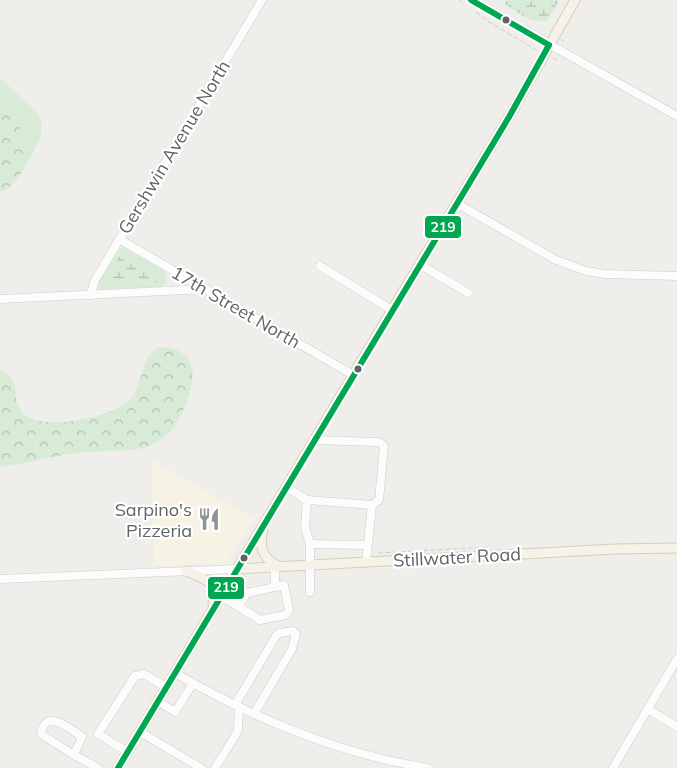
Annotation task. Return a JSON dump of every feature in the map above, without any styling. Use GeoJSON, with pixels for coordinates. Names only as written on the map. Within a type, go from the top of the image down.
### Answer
{"type":"FeatureCollection","features":[{"type":"Feature","properties":{"kind":"main road"},"geometry":{"type":"LineString","coordinates":[[118,768],[504,124],[575,0]]}},
{"type":"Feature","properties":{"kind":"main road"},"geometry":{"type":"LineString","coordinates":[[265,522],[260,541],[262,551],[268,560],[278,567]]}},
{"type":"Feature","properties":{"kind":"main road","name":"Stillwater Road"},"geometry":{"type":"LineString","coordinates":[[237,569],[616,549],[677,548]]}},
{"type":"Feature","properties":{"kind":"main road"},"geometry":{"type":"LineString","coordinates":[[186,571],[206,580],[212,586],[214,596],[212,612]]}},
{"type":"Feature","properties":{"kind":"street","name":"Gershwin Avenue North"},"geometry":{"type":"LineString","coordinates":[[91,295],[94,282],[262,0]]}},
{"type":"Feature","properties":{"kind":"street"},"geometry":{"type":"LineString","coordinates":[[470,5],[550,45],[677,116]]}},
{"type":"Feature","properties":{"kind":"street"},"geometry":{"type":"LineString","coordinates":[[456,203],[556,260],[580,269],[605,274],[677,276]]}},
{"type":"Feature","properties":{"kind":"street","name":"17th Street North"},"geometry":{"type":"LineString","coordinates":[[119,239],[353,375]]}},
{"type":"Feature","properties":{"kind":"street"},"geometry":{"type":"LineString","coordinates":[[419,264],[468,293]]}},
{"type":"Feature","properties":{"kind":"street"},"geometry":{"type":"LineString","coordinates":[[320,266],[392,310]]}},
{"type":"Feature","properties":{"kind":"street"},"geometry":{"type":"LineString","coordinates":[[0,299],[206,289]]}},
{"type":"Feature","properties":{"kind":"street"},"geometry":{"type":"LineString","coordinates":[[286,487],[307,500],[372,505],[379,500],[384,446],[379,442],[313,440]]}},
{"type":"Feature","properties":{"kind":"street"},"geometry":{"type":"LineString","coordinates":[[307,500],[305,527],[310,544],[310,592]]}},
{"type":"Feature","properties":{"kind":"street"},"geometry":{"type":"LineString","coordinates":[[366,562],[372,505]]}},
{"type":"Feature","properties":{"kind":"street"},"geometry":{"type":"LineString","coordinates":[[310,544],[367,545]]}},
{"type":"Feature","properties":{"kind":"street"},"geometry":{"type":"LineString","coordinates":[[276,587],[278,567]]}},
{"type":"Feature","properties":{"kind":"street"},"geometry":{"type":"LineString","coordinates":[[0,579],[237,569]]}},
{"type":"Feature","properties":{"kind":"street"},"geometry":{"type":"LineString","coordinates":[[221,596],[260,620],[286,615],[288,610],[284,585],[248,593],[239,606]]}},
{"type":"Feature","properties":{"kind":"street"},"geometry":{"type":"LineString","coordinates":[[215,768],[238,731],[237,706],[276,636],[280,633],[293,632],[296,634],[292,649],[254,714]]}},
{"type":"Feature","properties":{"kind":"street"},"geometry":{"type":"LineString","coordinates":[[613,768],[677,659]]}},
{"type":"Feature","properties":{"kind":"street"},"geometry":{"type":"LineString","coordinates":[[175,673],[237,706],[298,732],[383,759],[428,768]]}},
{"type":"Feature","properties":{"kind":"street"},"geometry":{"type":"LineString","coordinates":[[128,752],[98,734],[135,676],[144,674],[166,687]]}},
{"type":"Feature","properties":{"kind":"street"},"geometry":{"type":"LineString","coordinates":[[158,701],[175,712],[193,683]]}},
{"type":"Feature","properties":{"kind":"street"},"geometry":{"type":"LineString","coordinates":[[648,709],[677,727]]}},
{"type":"Feature","properties":{"kind":"street"},"geometry":{"type":"LineString","coordinates":[[74,755],[82,737],[61,722],[54,721],[42,727],[41,734],[74,755],[98,768]]}},
{"type":"Feature","properties":{"kind":"street"},"geometry":{"type":"LineString","coordinates":[[140,732],[201,768]]}},
{"type":"Feature","properties":{"kind":"path"},"geometry":{"type":"LineString","coordinates":[[459,0],[470,5],[489,22],[535,49]]}},
{"type":"Feature","properties":{"kind":"shaded area"},"geometry":{"type":"Polygon","coordinates":[[[152,460],[254,519],[228,560],[218,563],[154,566],[152,460]]]}},
{"type":"Feature","properties":{"kind":"green space"},"geometry":{"type":"Polygon","coordinates":[[[506,0],[559,0],[547,21],[541,21],[530,19],[520,14],[505,4],[506,0]]]}},
{"type":"Feature","properties":{"kind":"green space"},"geometry":{"type":"Polygon","coordinates":[[[0,78],[37,113],[42,125],[40,138],[27,163],[28,146],[25,137],[1,98],[0,78]]]}},
{"type":"Feature","properties":{"kind":"green space"},"geometry":{"type":"Polygon","coordinates":[[[0,96],[23,133],[30,154],[18,178],[0,192],[0,96]]]}},
{"type":"Feature","properties":{"kind":"green space"},"geometry":{"type":"Polygon","coordinates":[[[122,247],[163,270],[167,277],[166,283],[159,287],[100,289],[98,286],[99,281],[122,247]],[[124,253],[120,255],[116,267],[110,274],[110,281],[115,282],[130,277],[152,283],[160,282],[146,268],[124,253]]]}},
{"type":"Feature","properties":{"kind":"green space"},"geometry":{"type":"Polygon","coordinates":[[[123,253],[146,268],[159,273],[160,281],[152,283],[129,277],[115,282],[110,281],[110,274],[123,253]]]}},
{"type":"Feature","properties":{"kind":"green space"},"geometry":{"type":"Polygon","coordinates":[[[160,347],[180,352],[188,358],[192,368],[191,389],[188,400],[175,426],[164,437],[152,445],[139,449],[76,453],[0,467],[0,369],[12,380],[18,405],[21,411],[30,418],[58,422],[75,421],[107,413],[129,401],[134,395],[149,356],[160,347]]]}},
{"type":"Feature","properties":{"kind":"transit line","name":"219"},"geometry":{"type":"LineString","coordinates":[[471,0],[549,45]]}},
{"type":"Feature","properties":{"kind":"transit line","name":"219"},"geometry":{"type":"LineString","coordinates":[[118,768],[509,117],[549,45]]}},
{"type":"Feature","properties":{"kind":"place","name":"Sarpino's Pizzeria"},"geometry":{"type":"Point","coordinates":[209,519]}}]}
